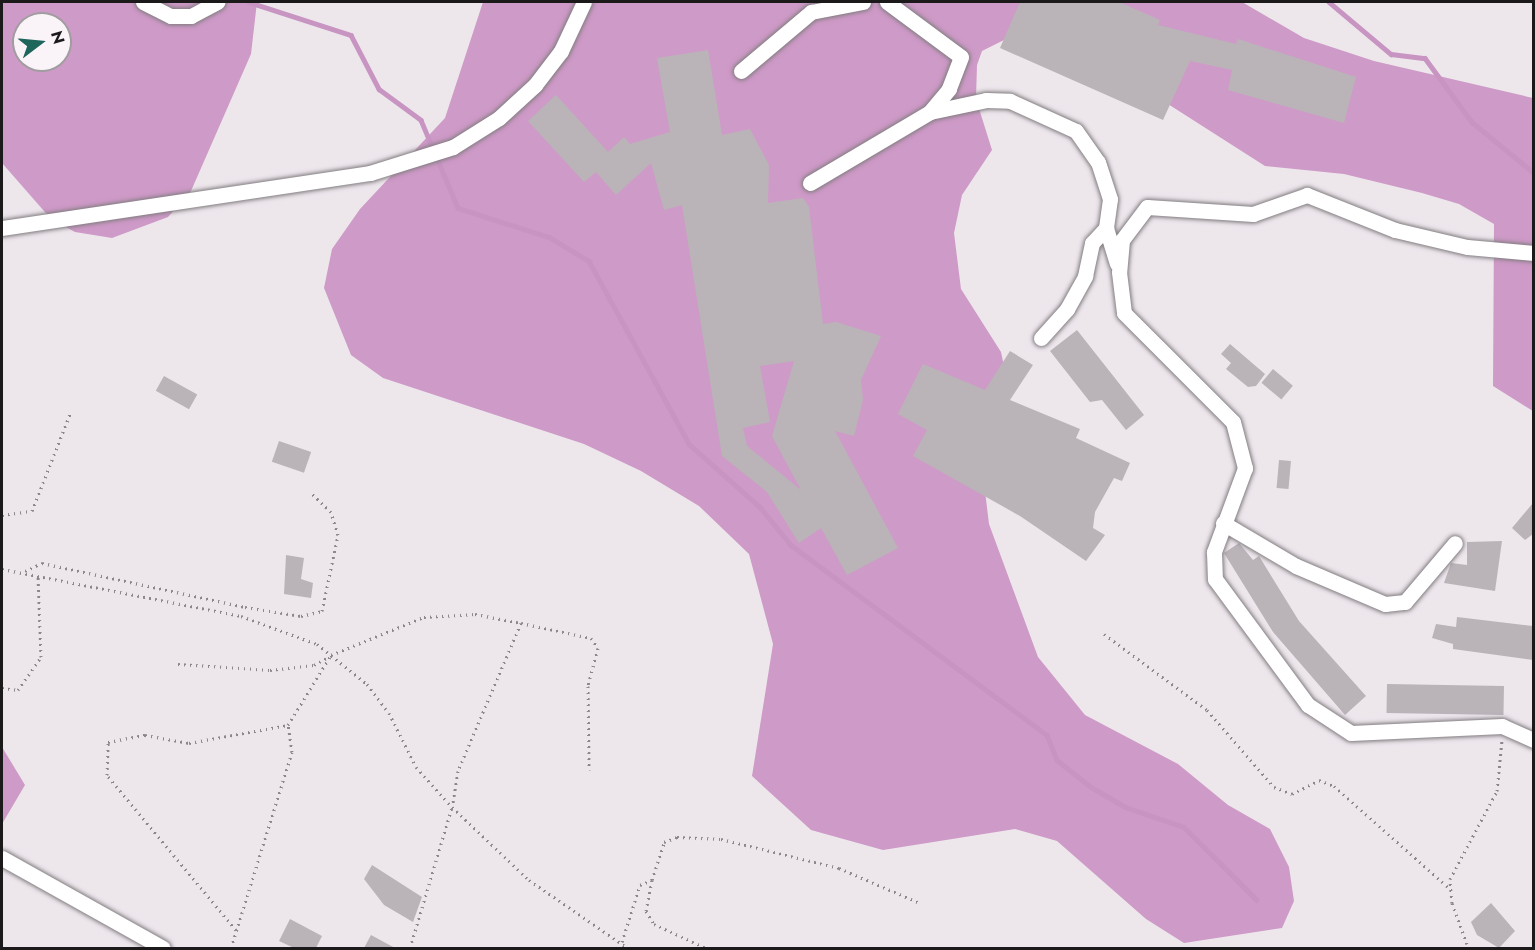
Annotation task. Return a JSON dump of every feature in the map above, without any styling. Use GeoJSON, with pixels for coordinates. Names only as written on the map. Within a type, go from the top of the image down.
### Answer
{"type":"FeatureCollection","features":[{"type":"Feature","properties":{"kind":"street"},"geometry":{"type":"LineString","coordinates":[[143,2],[171,16],[191,16],[217,2]]}},
{"type":"Feature","properties":{"kind":"street"},"geometry":{"type":"LineString","coordinates":[[2,228],[370,173],[453,147],[499,118],[561,51],[584,2]]}},
{"type":"Feature","properties":{"kind":"street"},"geometry":{"type":"LineString","coordinates":[[741,71],[812,12],[863,2]]}},
{"type":"Feature","properties":{"kind":"street"},"geometry":{"type":"LineString","coordinates":[[887,2],[961,57],[949,89],[930,112]]}},
{"type":"Feature","properties":{"kind":"street"},"geometry":{"type":"LineString","coordinates":[[810,183],[930,112],[986,100],[1010,101],[1076,131],[1098,162],[1110,199],[1106,228],[1119,272],[1124,313],[1233,422],[1245,468],[1214,552],[1215,579],[1308,705],[1352,733],[1502,726],[1533,740]]}},
{"type":"Feature","properties":{"kind":"street"},"geometry":{"type":"LineString","coordinates":[[1119,272],[1122,240],[1147,207],[1253,214],[1307,195],[1395,230],[1467,247],[1533,253]]}},
{"type":"Feature","properties":{"kind":"street"},"geometry":{"type":"LineString","coordinates":[[1041,338],[1067,309],[1085,276],[1092,243],[1106,228]]}},
{"type":"Feature","properties":{"kind":"street"},"geometry":{"type":"LineString","coordinates":[[1223,523],[1296,566],[1386,604],[1406,602],[1455,543]]}},
{"type":"Feature","properties":{"kind":"street"},"geometry":{"type":"LineString","coordinates":[[2,858],[163,948]]}},
{"type":"Feature","properties":{"kind":"path"},"geometry":{"type":"LineString","coordinates":[[2,515],[32,511],[70,414]]}},
{"type":"Feature","properties":{"kind":"path"},"geometry":{"type":"LineString","coordinates":[[24,572],[42,562],[301,616],[322,611],[339,535],[331,512],[311,493]]}},
{"type":"Feature","properties":{"kind":"path"},"geometry":{"type":"LineString","coordinates":[[2,568],[241,616],[317,644],[367,684],[390,713],[416,767],[452,807],[529,880],[628,948]]}},
{"type":"Feature","properties":{"kind":"path"},"geometry":{"type":"LineString","coordinates":[[2,688],[18,690],[41,657],[38,576]]}},
{"type":"Feature","properties":{"kind":"path"},"geometry":{"type":"LineString","coordinates":[[178,664],[270,670],[314,665],[424,617],[475,614],[591,638],[598,648],[588,686],[589,770]]}},
{"type":"Feature","properties":{"kind":"path"},"geometry":{"type":"LineString","coordinates":[[410,948],[452,807],[458,771],[521,623]]}},
{"type":"Feature","properties":{"kind":"path"},"geometry":{"type":"LineString","coordinates":[[1104,634],[1207,710],[1275,788],[1292,794],[1319,780],[1334,786],[1451,890]]}},
{"type":"Feature","properties":{"kind":"path"},"geometry":{"type":"LineString","coordinates":[[231,948],[289,763],[288,725],[331,656]]}},
{"type":"Feature","properties":{"kind":"path"},"geometry":{"type":"LineString","coordinates":[[237,930],[107,775],[108,742],[145,735],[189,743],[288,725]]}},
{"type":"Feature","properties":{"kind":"path"},"geometry":{"type":"LineString","coordinates":[[1467,944],[1451,890],[1455,862],[1497,791],[1502,726]]}},
{"type":"Feature","properties":{"kind":"path"},"geometry":{"type":"LineString","coordinates":[[706,948],[654,924],[646,911],[652,880],[664,842],[676,837],[721,838],[839,868],[918,902]]}},
{"type":"Feature","properties":{"kind":"path"},"geometry":{"type":"LineString","coordinates":[[622,942],[640,885],[652,880]]}},
{"type":"Feature","properties":{"kind":"shaded area"},"geometry":{"type":"Polygon","coordinates":[[[2,2],[257,2],[251,54],[191,191],[168,217],[112,238],[75,232],[51,219],[2,163],[2,2]]]}},
{"type":"Feature","properties":{"kind":"shaded area"},"geometry":{"type":"Polygon","coordinates":[[[483,2],[1242,2],[1304,38],[1374,61],[1533,98],[1533,411],[1493,386],[1494,224],[1459,204],[1422,193],[1344,174],[1265,166],[1146,90],[1004,40],[982,51],[977,65],[976,99],[992,150],[962,195],[954,233],[961,289],[1001,352],[1007,380],[982,466],[989,524],[1038,657],[1085,715],[1178,764],[1228,805],[1270,829],[1289,867],[1294,901],[1282,928],[1184,943],[1146,919],[1057,841],[1015,829],[883,850],[811,830],[752,776],[773,644],[749,554],[699,506],[641,471],[584,444],[383,378],[351,355],[324,288],[332,249],[360,209],[445,118],[483,2]]]}},
{"type":"Feature","properties":{"kind":"shaded area"},"geometry":{"type":"Polygon","coordinates":[[[2,747],[25,785],[2,824],[2,747]]]}},
{"type":"Feature","properties":{"kind":"building"},"geometry":{"type":"Polygon","coordinates":[[[1020,2],[1119,2],[1160,20],[1158,25],[1236,44],[1238,39],[1356,77],[1344,123],[1228,90],[1232,70],[1190,61],[1163,120],[1000,48],[1020,2]]]}},
{"type":"Feature","properties":{"kind":"building"},"geometry":{"type":"Polygon","coordinates":[[[708,50],[722,135],[750,129],[769,165],[768,203],[803,198],[809,207],[823,324],[836,322],[881,336],[861,380],[863,400],[854,436],[835,431],[898,548],[847,575],[821,528],[799,543],[767,492],[722,456],[682,205],[664,210],[651,163],[616,195],[596,172],[584,182],[528,121],[556,95],[608,152],[624,137],[630,144],[670,132],[657,58],[708,50]],[[794,361],[760,366],[770,422],[743,428],[747,446],[801,490],[772,436],[794,361]]]}},
{"type":"Feature","properties":{"kind":"building"},"geometry":{"type":"Polygon","coordinates":[[[1077,330],[1144,415],[1126,430],[1102,400],[1090,402],[1050,351],[1077,330]]]}},
{"type":"Feature","properties":{"kind":"building"},"geometry":{"type":"Polygon","coordinates":[[[1230,344],[1265,374],[1256,386],[1248,387],[1226,369],[1231,363],[1221,354],[1230,344]]]}},
{"type":"Feature","properties":{"kind":"building"},"geometry":{"type":"Polygon","coordinates":[[[1010,351],[1033,365],[1010,400],[1080,429],[1076,438],[1130,463],[1122,481],[1114,478],[1095,512],[1093,528],[1105,535],[1086,561],[1020,516],[913,456],[927,430],[898,414],[923,364],[985,390],[1010,351]]]}},
{"type":"Feature","properties":{"kind":"building"},"geometry":{"type":"Polygon","coordinates":[[[1273,369],[1293,386],[1281,400],[1261,383],[1273,369]]]}},
{"type":"Feature","properties":{"kind":"building"},"geometry":{"type":"Polygon","coordinates":[[[164,376],[197,394],[189,409],[156,391],[164,376]]]}},
{"type":"Feature","properties":{"kind":"building"},"geometry":{"type":"Polygon","coordinates":[[[279,441],[311,452],[304,473],[272,462],[279,441]]]}},
{"type":"Feature","properties":{"kind":"building"},"geometry":{"type":"Polygon","coordinates":[[[1279,460],[1291,461],[1289,489],[1277,488],[1279,460]]]}},
{"type":"Feature","properties":{"kind":"building"},"geometry":{"type":"Polygon","coordinates":[[[1533,503],[1533,534],[1525,540],[1512,528],[1533,503]]]}},
{"type":"Feature","properties":{"kind":"building"},"geometry":{"type":"Polygon","coordinates":[[[1502,541],[1495,591],[1444,583],[1451,563],[1467,565],[1467,542],[1502,541]]]}},
{"type":"Feature","properties":{"kind":"building"},"geometry":{"type":"Polygon","coordinates":[[[1239,543],[1253,560],[1259,556],[1299,621],[1366,696],[1345,715],[1273,632],[1224,553],[1239,543]]]}},
{"type":"Feature","properties":{"kind":"building"},"geometry":{"type":"Polygon","coordinates":[[[286,555],[304,558],[301,579],[313,583],[311,598],[284,594],[286,555]]]}},
{"type":"Feature","properties":{"kind":"building"},"geometry":{"type":"Polygon","coordinates":[[[1457,617],[1533,626],[1533,660],[1453,649],[1453,644],[1432,638],[1436,624],[1456,627],[1457,617]]]}},
{"type":"Feature","properties":{"kind":"building"},"geometry":{"type":"Polygon","coordinates":[[[1387,684],[1504,686],[1503,715],[1386,713],[1387,684]]]}},
{"type":"Feature","properties":{"kind":"building"},"geometry":{"type":"Polygon","coordinates":[[[372,865],[422,897],[413,922],[384,905],[364,879],[372,865]]]}},
{"type":"Feature","properties":{"kind":"building"},"geometry":{"type":"Polygon","coordinates":[[[1491,903],[1515,931],[1499,948],[1477,935],[1471,922],[1491,903]]]}},
{"type":"Feature","properties":{"kind":"building"},"geometry":{"type":"Polygon","coordinates":[[[290,919],[322,936],[316,948],[294,948],[279,941],[290,919]]]}},
{"type":"Feature","properties":{"kind":"building"},"geometry":{"type":"Polygon","coordinates":[[[371,935],[395,948],[364,948],[371,935]]]}},
{"type":"Feature","properties":{"kind":"waterway"},"geometry":{"type":"LineString","coordinates":[[249,2],[351,35],[379,89],[421,120],[458,208],[549,237],[589,261],[689,444],[760,507],[791,545],[1047,735],[1057,760],[1091,787],[1125,807],[1184,827],[1257,900]]}},
{"type":"Feature","properties":{"kind":"waterway"},"geometry":{"type":"LineString","coordinates":[[1329,2],[1391,54],[1425,58],[1472,122],[1534,173]]}}]}
